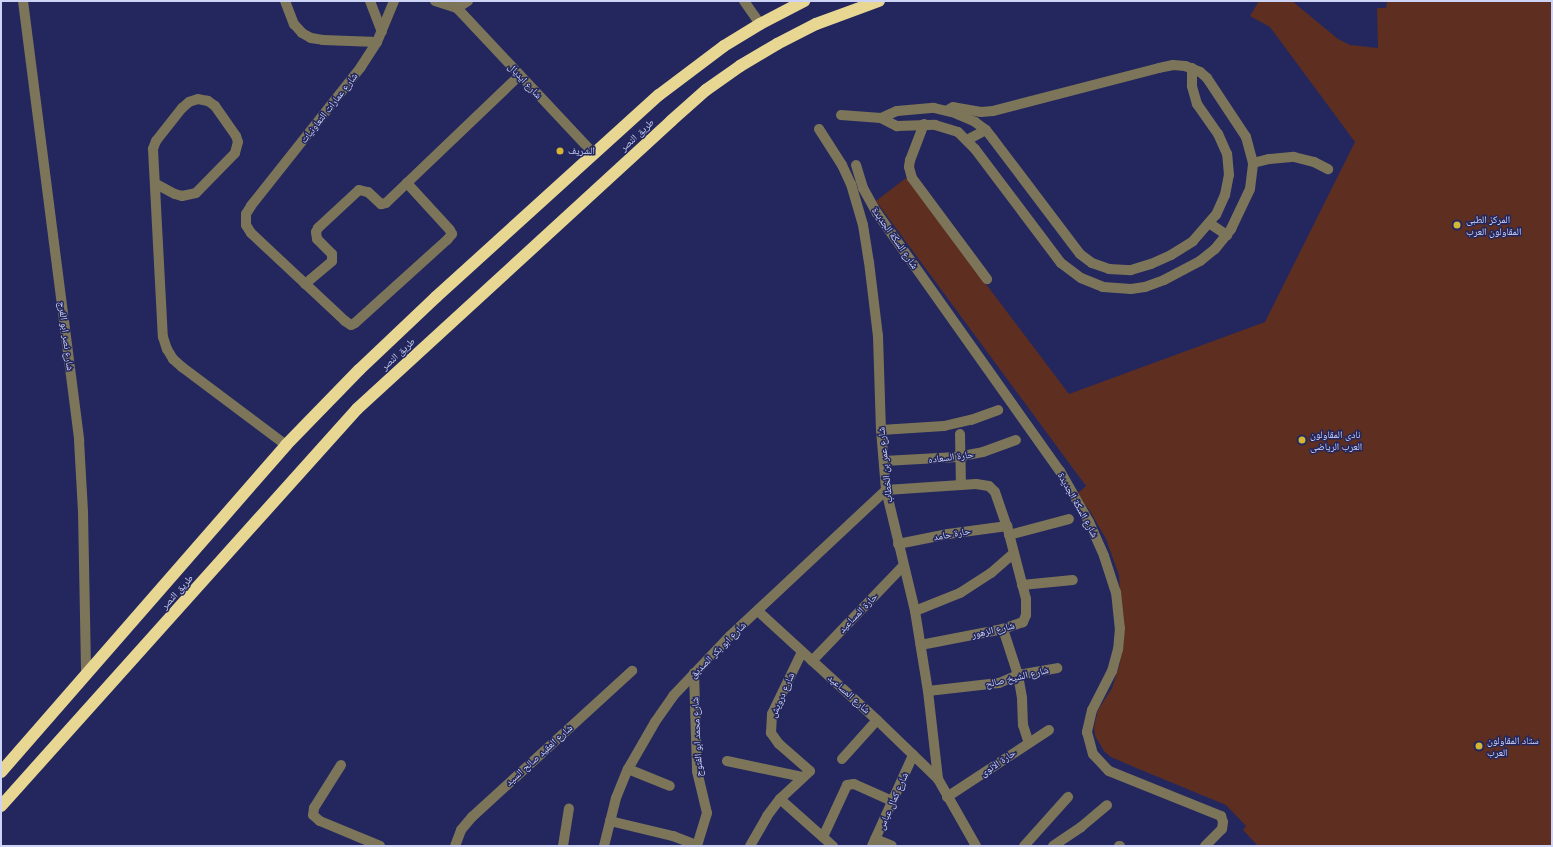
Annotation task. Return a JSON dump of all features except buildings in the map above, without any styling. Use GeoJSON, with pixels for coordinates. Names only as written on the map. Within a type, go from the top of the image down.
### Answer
{"type":"FeatureCollection","features":[{"type":"Feature","properties":{"kind":"highway","name":"طريق النصر"},"geometry":{"type":"LineString","coordinates":[[1,772],[286,445],[381,349],[593,153],[680,78],[724,46],[760,24],[804,1]]}},
{"type":"Feature","properties":{"kind":"highway","name":"طريق النصر"},"geometry":{"type":"LineString","coordinates":[[1,806],[357,409],[706,90],[740,66],[777,44],[816,24],[879,1]]}},
{"type":"Feature","properties":{"kind":"street","name":"شارع نصر ابو الفرج"},"geometry":{"type":"LineString","coordinates":[[23,1],[79,440],[83,512],[86,674]]}},
{"type":"Feature","properties":{"kind":"street"},"geometry":{"type":"LineString","coordinates":[[285,1],[294,24],[302,33],[311,38],[323,40],[377,42]]}},
{"type":"Feature","properties":{"kind":"street"},"geometry":{"type":"LineString","coordinates":[[370,1],[382,32]]}},
{"type":"Feature","properties":{"kind":"street","name":"شارع عمارات التعاونيات"},"geometry":{"type":"LineString","coordinates":[[305,284],[251,233],[246,225],[246,214],[344,91],[377,42],[394,1]]}},
{"type":"Feature","properties":{"kind":"street","name":"شارع ايديال"},"geometry":{"type":"LineString","coordinates":[[435,1],[456,5],[593,153]]}},
{"type":"Feature","properties":{"kind":"street"},"geometry":{"type":"LineString","coordinates":[[456,5],[468,1]]}},
{"type":"Feature","properties":{"kind":"street"},"geometry":{"type":"LineString","coordinates":[[744,1],[760,24]]}},
{"type":"Feature","properties":{"kind":"street"},"geometry":{"type":"LineString","coordinates":[[841,115],[880,118],[897,126],[924,124],[951,129],[968,140],[1054,255],[1069,270],[1081,278],[1103,287],[1117,289],[1145,287],[1170,277],[1200,261],[1215,249],[1227,235],[1239,216],[1250,189],[1253,163],[1246,137],[1204,75],[1192,68],[1179,65],[1167,66],[993,111],[980,112],[953,107],[948,110]]}},
{"type":"Feature","properties":{"kind":"street"},"geometry":{"type":"LineString","coordinates":[[880,118],[897,111],[934,108],[948,110],[968,118],[986,130],[1073,247],[1092,263],[1108,269],[1120,271],[1142,268],[1179,251],[1192,241],[1209,224],[1225,195],[1228,185],[1229,164],[1223,144],[1197,104],[1192,86],[1192,68]]}},
{"type":"Feature","properties":{"kind":"street"},"geometry":{"type":"LineString","coordinates":[[407,183],[452,234],[355,323],[348,324],[305,284],[332,260],[330,252],[317,239],[316,232],[318,228],[358,190],[368,192],[379,203],[384,204],[520,75]]}},
{"type":"Feature","properties":{"kind":"street"},"geometry":{"type":"LineString","coordinates":[[156,184],[175,194],[189,195],[196,193],[235,153],[238,142],[236,136],[216,106],[208,101],[198,99],[189,102],[156,141],[153,149],[163,337],[167,349],[173,359],[182,367],[286,445]]}},
{"type":"Feature","properties":{"kind":"street"},"geometry":{"type":"LineString","coordinates":[[910,109],[910,125]]}},
{"type":"Feature","properties":{"kind":"street"},"geometry":{"type":"LineString","coordinates":[[924,124],[910,160],[909,167],[912,178],[987,279]]}},
{"type":"Feature","properties":{"kind":"street","name":"شارع عمر بن الخطاب"},"geometry":{"type":"LineString","coordinates":[[819,129],[831,146],[851,184],[863,225],[878,336],[881,430],[886,490],[915,611],[928,691],[938,779],[976,846]]}},
{"type":"Feature","properties":{"kind":"street"},"geometry":{"type":"LineString","coordinates":[[968,140],[986,130]]}},
{"type":"Feature","properties":{"kind":"street"},"geometry":{"type":"LineString","coordinates":[[1253,163],[1269,159],[1294,157],[1314,162],[1328,169]]}},
{"type":"Feature","properties":{"kind":"street","name":"شارع السكة الجديدة"},"geometry":{"type":"LineString","coordinates":[[856,165],[863,188],[877,213],[1060,471],[1089,522],[1104,556],[1116,592],[1120,628],[1118,650],[1112,671],[1092,710],[1087,732],[1093,754],[1108,771],[1221,816],[1223,822],[1222,829],[1205,846]]}},
{"type":"Feature","properties":{"kind":"street"},"geometry":{"type":"LineString","coordinates":[[1209,224],[1227,235]]}},
{"type":"Feature","properties":{"kind":"street"},"geometry":{"type":"LineString","coordinates":[[1081,278],[1092,263]]}},
{"type":"Feature","properties":{"kind":"street"},"geometry":{"type":"LineString","coordinates":[[881,430],[944,426],[971,420],[998,410]]}},
{"type":"Feature","properties":{"kind":"street"},"geometry":{"type":"LineString","coordinates":[[960,434],[962,457],[961,485]]}},
{"type":"Feature","properties":{"kind":"street","name":"حارة السعاده"},"geometry":{"type":"LineString","coordinates":[[884,461],[962,457],[984,452],[1016,440]]}},
{"type":"Feature","properties":{"kind":"street","name":"شارع الزهور"},"geometry":{"type":"LineString","coordinates":[[886,490],[976,484],[989,486],[995,492],[1008,530],[1026,599],[1026,615],[1023,622],[1003,629],[921,645]]}},
{"type":"Feature","properties":{"kind":"street","name":"شارع ابو بكر الصديق"},"geometry":{"type":"LineString","coordinates":[[604,846],[616,798],[628,769],[655,722],[673,696],[711,654],[886,490]]}},
{"type":"Feature","properties":{"kind":"street","name":"حارة حامد"},"geometry":{"type":"LineString","coordinates":[[898,544],[948,534],[1008,530],[1069,519]]}},
{"type":"Feature","properties":{"kind":"street"},"geometry":{"type":"LineString","coordinates":[[915,611],[960,593],[991,573],[1014,553]]}},
{"type":"Feature","properties":{"kind":"street","name":"حارة المساعيد"},"geometry":{"type":"LineString","coordinates":[[812,661],[903,566]]}},
{"type":"Feature","properties":{"kind":"street"},"geometry":{"type":"LineString","coordinates":[[1022,585],[1073,580]]}},
{"type":"Feature","properties":{"kind":"street","name":"شارع المساعيد"},"geometry":{"type":"LineString","coordinates":[[758,611],[877,720],[938,779]]}},
{"type":"Feature","properties":{"kind":"street"},"geometry":{"type":"LineString","coordinates":[[1003,629],[1018,675],[1022,698],[1022,725],[1029,743]]}},
{"type":"Feature","properties":{"kind":"street","name":"شارع درويش"},"geometry":{"type":"LineString","coordinates":[[802,652],[772,714],[770,723],[771,733],[806,774]]}},
{"type":"Feature","properties":{"kind":"street","name":"شارع الشيخ صالح"},"geometry":{"type":"LineString","coordinates":[[928,691],[999,683],[1018,675],[1057,668]]}},
{"type":"Feature","properties":{"kind":"street","name":"شارع العقيد صالح السيد"},"geometry":{"type":"LineString","coordinates":[[455,846],[461,830],[472,817],[632,671]]}},
{"type":"Feature","properties":{"kind":"street","name":"شارع محمد ابو الفتوح"},"geometry":{"type":"LineString","coordinates":[[694,673],[698,771],[707,812],[697,845]]}},
{"type":"Feature","properties":{"kind":"street"},"geometry":{"type":"LineString","coordinates":[[842,759],[877,720]]}},
{"type":"Feature","properties":{"kind":"street","name":"حارة الانوى"},"geometry":{"type":"LineString","coordinates":[[947,797],[1048,730]]}},
{"type":"Feature","properties":{"kind":"street","name":"شارع كمال عباس"},"geometry":{"type":"LineString","coordinates":[[874,843],[913,755]]}},
{"type":"Feature","properties":{"kind":"street"},"geometry":{"type":"LineString","coordinates":[[727,761],[806,774]]}},
{"type":"Feature","properties":{"kind":"street"},"geometry":{"type":"LineString","coordinates":[[341,765],[314,808],[313,814],[320,822],[380,846]]}},
{"type":"Feature","properties":{"kind":"street"},"geometry":{"type":"LineString","coordinates":[[628,769],[670,786]]}},
{"type":"Feature","properties":{"kind":"street"},"geometry":{"type":"LineString","coordinates":[[750,846],[767,816],[780,799],[806,774]]}},
{"type":"Feature","properties":{"kind":"street"},"geometry":{"type":"LineString","coordinates":[[823,837],[847,785],[854,784],[892,801]]}},
{"type":"Feature","properties":{"kind":"street"},"geometry":{"type":"LineString","coordinates":[[1024,846],[1068,798]]}},
{"type":"Feature","properties":{"kind":"street"},"geometry":{"type":"LineString","coordinates":[[780,799],[833,846]]}},
{"type":"Feature","properties":{"kind":"street"},"geometry":{"type":"LineString","coordinates":[[1053,846],[1081,827],[1106,805]]}},
{"type":"Feature","properties":{"kind":"street"},"geometry":{"type":"LineString","coordinates":[[563,846],[569,808]]}},
{"type":"Feature","properties":{"kind":"street"},"geometry":{"type":"LineString","coordinates":[[610,821],[673,836],[697,845]]}},
{"type":"Feature","properties":{"kind":"street"},"geometry":{"type":"LineString","coordinates":[[874,843],[892,846]]}},
{"type":"Feature","properties":{"kind":"shaded area","name":"نادى المقاولون العرب الرياضى"},"geometry":{"type":"Polygon","coordinates":[[[1259,1],[1292,1],[1338,39],[1350,45],[1378,48],[1377,8],[1386,8],[1387,2],[1552,1],[1552,846],[1258,846],[1243,830],[1246,826],[1226,805],[1111,757],[1104,751],[1095,736],[1094,727],[1098,710],[1112,688],[1120,663],[1122,638],[1119,575],[1106,539],[1090,511],[1077,494],[1086,486],[876,201],[906,178],[1069,394],[1265,322],[1355,142],[1270,27],[1250,16],[1259,1]]]}},
{"type":"Feature","properties":{"kind":"place","name":"الشريف"},"geometry":{"type":"Point","coordinates":[560,151]}},
{"type":"Feature","properties":{"kind":"place","name":"المركز الطبى المقاولون العرب"},"geometry":{"type":"Point","coordinates":[1457,225]}},
{"type":"Feature","properties":{"kind":"place","name":"نادى المقاولون العرب الرياضى"},"geometry":{"type":"Point","coordinates":[1302,440]}},
{"type":"Feature","properties":{"kind":"place","name":"ستاد المقاولون العرب"},"geometry":{"type":"Point","coordinates":[1479,746]}}]}
